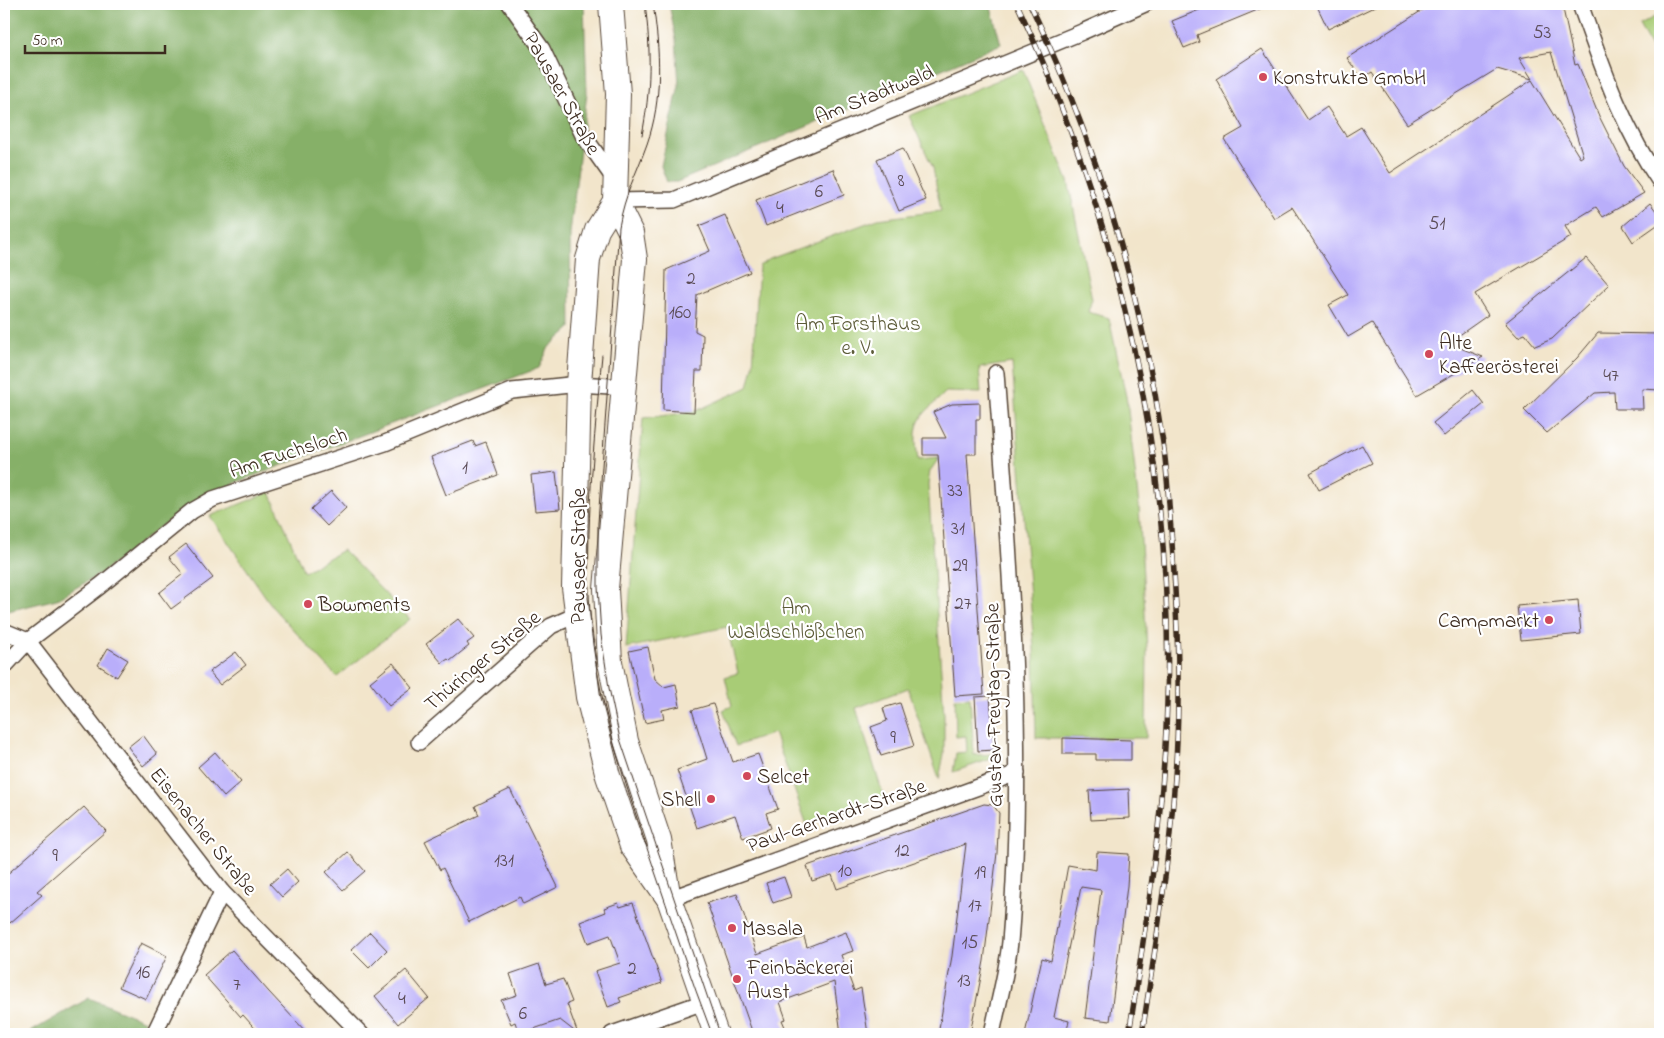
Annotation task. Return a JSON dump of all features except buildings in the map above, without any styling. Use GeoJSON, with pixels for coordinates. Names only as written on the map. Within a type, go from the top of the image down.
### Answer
{"type":"FeatureCollection","features":[{"type":"Feature","properties":{"kind":"main road","name":"Pausaer Straße"},"geometry":{"type":"LineString","coordinates":[[611,4],[618,94],[615,191],[597,230],[588,259],[579,384],[574,587],[576,618],[588,697],[611,785],[632,846],[669,899]]}},
{"type":"Feature","properties":{"kind":"main road","name":"Pausaer Straße"},"geometry":{"type":"LineString","coordinates":[[615,191],[631,232],[635,259],[606,589],[610,662],[626,741],[659,840],[669,899],[716,1034]]}},
{"type":"Feature","properties":{"kind":"street","name":"Pausaer Straße"},"geometry":{"type":"LineString","coordinates":[[510,4],[542,49],[583,135],[615,191]]}},
{"type":"Feature","properties":{"kind":"street","name":"Am Stadtwald"},"geometry":{"type":"LineString","coordinates":[[615,191],[674,200],[1082,32],[1145,4]]}},
{"type":"Feature","properties":{"kind":"street"},"geometry":{"type":"LineString","coordinates":[[1580,4],[1613,96],[1639,151],[1660,182]]}},
{"type":"Feature","properties":{"kind":"street","name":"Gustav-Freytag-Straße"},"geometry":{"type":"LineString","coordinates":[[992,1034],[1010,943],[1017,773],[1013,603],[996,373]]}},
{"type":"Feature","properties":{"kind":"street","name":"Am Fuchsloch"},"geometry":{"type":"LineString","coordinates":[[4,667],[28,641],[100,586],[192,510],[213,499],[384,443],[512,391],[579,384],[625,387]]}},
{"type":"Feature","properties":{"kind":"street","name":"Thüringer Straße"},"geometry":{"type":"LineString","coordinates":[[419,742],[551,626],[566,619],[576,618]]}},
{"type":"Feature","properties":{"kind":"street"},"geometry":{"type":"LineString","coordinates":[[4,631],[28,641]]}},
{"type":"Feature","properties":{"kind":"street","name":"Eisenacher Straße"},"geometry":{"type":"LineString","coordinates":[[28,641],[222,892],[362,1034]]}},
{"type":"Feature","properties":{"kind":"street","name":"Paul-Gerhardt-Straße"},"geometry":{"type":"LineString","coordinates":[[669,899],[1017,773]]}},
{"type":"Feature","properties":{"kind":"street"},"geometry":{"type":"LineString","coordinates":[[154,1034],[222,892]]}},
{"type":"Feature","properties":{"kind":"street"},"geometry":{"type":"LineString","coordinates":[[612,1034],[704,1002]]}},
{"type":"Feature","properties":{"kind":"green space"},"geometry":{"type":"Polygon","coordinates":[[[4,4],[584,4],[587,93],[570,233],[571,328],[549,347],[539,368],[235,483],[170,519],[103,572],[57,599],[4,612],[4,4]]]}},
{"type":"Feature","properties":{"kind":"green space"},"geometry":{"type":"Polygon","coordinates":[[[669,4],[990,4],[1001,44],[677,182],[667,182],[661,166],[679,85],[676,40],[669,4]]]}},
{"type":"Feature","properties":{"kind":"green space"},"geometry":{"type":"Polygon","coordinates":[[[1660,14],[1660,64],[1639,25],[1660,14]]]}},
{"type":"Feature","properties":{"kind":"green space","name":"Am Forsthaus e. V."},"geometry":{"type":"Polygon","coordinates":[[[1023,70],[1068,181],[1092,299],[1088,312],[1109,318],[1127,401],[1139,506],[1147,649],[1146,738],[1036,738],[1034,649],[1012,363],[979,368],[981,393],[946,392],[923,415],[919,421],[916,436],[918,460],[939,458],[930,471],[928,484],[944,715],[944,754],[939,779],[908,688],[856,708],[884,798],[807,825],[774,733],[736,746],[723,710],[732,706],[725,677],[738,673],[727,627],[626,648],[643,418],[694,412],[748,387],[753,366],[759,266],[770,259],[878,219],[941,211],[933,168],[909,116],[1023,70]]]}},
{"type":"Feature","properties":{"kind":"green space"},"geometry":{"type":"Polygon","coordinates":[[[270,492],[304,572],[343,550],[410,619],[337,677],[274,609],[210,516],[270,492]]]}},
{"type":"Feature","properties":{"kind":"green space"},"geometry":{"type":"Polygon","coordinates":[[[970,697],[974,755],[995,754],[995,749],[999,748],[1000,756],[953,772],[956,753],[967,752],[966,736],[956,737],[955,698],[970,697]]]}},
{"type":"Feature","properties":{"kind":"green space"},"geometry":{"type":"Polygon","coordinates":[[[89,998],[145,1021],[139,1034],[27,1034],[89,998]]]}},
{"type":"Feature","properties":{"kind":"tram line"},"geometry":{"type":"LineString","coordinates":[[642,135],[649,70],[645,4]]}},
{"type":"Feature","properties":{"kind":"tram line"},"geometry":{"type":"LineString","coordinates":[[653,4],[659,74],[656,110],[647,144],[621,215],[619,227],[598,523],[598,587],[601,635],[609,688],[620,739],[720,1034]]}},
{"type":"Feature","properties":{"kind":"tram line"},"geometry":{"type":"LineString","coordinates":[[602,355],[589,517],[590,615],[598,677],[613,739],[631,800],[712,1034]]}},
{"type":"Feature","properties":{"kind":"railway"},"geometry":{"type":"LineString","coordinates":[[1017,4],[1053,86],[1084,171],[1111,257],[1133,344],[1150,433],[1161,522],[1167,612],[1165,744],[1153,869],[1129,1034]]}},
{"type":"Feature","properties":{"kind":"railway"},"geometry":{"type":"LineString","coordinates":[[1030,4],[1076,110],[1113,219],[1129,274],[1142,330],[1154,386],[1166,462],[1177,633],[1177,745],[1171,828],[1142,1034]]}},
{"type":"Feature","properties":{"kind":"place","name":"Konstrukta GmbH"},"geometry":{"type":"Point","coordinates":[1263,77]}},
{"type":"Feature","properties":{"kind":"place","name":"Alte Kaffeerösterei"},"geometry":{"type":"Point","coordinates":[1429,354]}},
{"type":"Feature","properties":{"kind":"place","name":"Bowments"},"geometry":{"type":"Point","coordinates":[308,604]}},
{"type":"Feature","properties":{"kind":"place","name":"Campmarkt"},"geometry":{"type":"Point","coordinates":[1549,620]}},
{"type":"Feature","properties":{"kind":"place","name":"Selcet"},"geometry":{"type":"Point","coordinates":[747,776]}},
{"type":"Feature","properties":{"kind":"place","name":"Shell"},"geometry":{"type":"Point","coordinates":[711,799]}},
{"type":"Feature","properties":{"kind":"place","name":"Masala"},"geometry":{"type":"Point","coordinates":[732,928]}},
{"type":"Feature","properties":{"kind":"place","name":"Feinbäckerei Aust"},"geometry":{"type":"Point","coordinates":[737,979]}},
{"type":"Feature","properties":{"kind":"park label","name":"Am Waldschlößchen"},"geometry":{"type":"Point","coordinates":[796,619]}}]}
